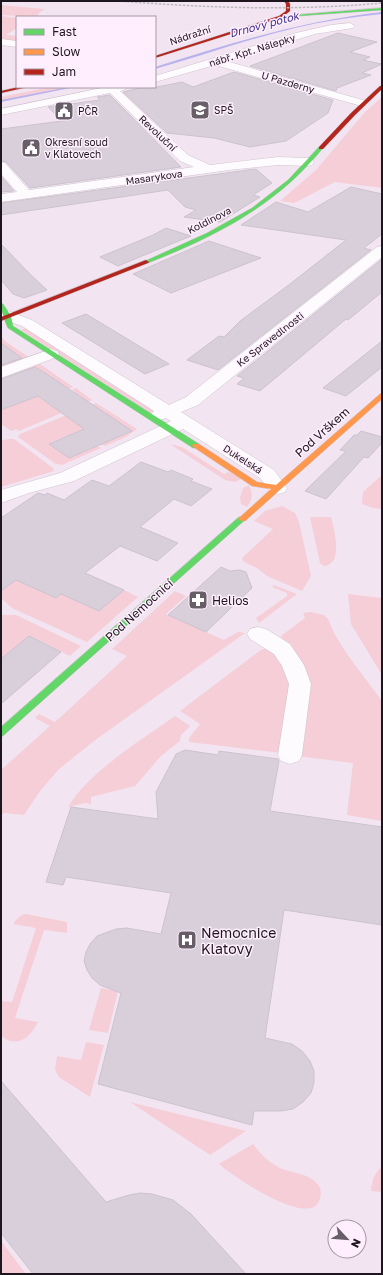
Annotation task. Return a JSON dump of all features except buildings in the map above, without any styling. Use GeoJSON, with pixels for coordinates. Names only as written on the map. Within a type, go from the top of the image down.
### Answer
{"type":"FeatureCollection","features":[{"type":"Feature","properties":{"kind":"street"},"geometry":{"type":"LineString","coordinates":[[284,16],[288,11],[288,4],[286,1]]}},
{"type":"Feature","properties":{"kind":"street","name":"Nádražní"},"geometry":{"type":"LineString","coordinates":[[156,57],[284,16],[382,9]]}},
{"type":"Feature","properties":{"kind":"street","name":"nábř. Kpt. Nálepky"},"geometry":{"type":"LineString","coordinates":[[156,79],[289,38],[330,28],[350,26]]}},
{"type":"Feature","properties":{"kind":"street"},"geometry":{"type":"LineString","coordinates":[[1,42],[16,44]]}},
{"type":"Feature","properties":{"kind":"street","name":"U Pazderny"},"geometry":{"type":"LineString","coordinates":[[214,62],[362,103]]}},
{"type":"Feature","properties":{"kind":"street","name":"Koldinova"},"geometry":{"type":"LineString","coordinates":[[3,313],[149,260],[223,226],[272,196],[308,162],[362,103],[382,87]]}},
{"type":"Feature","properties":{"kind":"street"},"geometry":{"type":"LineString","coordinates":[[1,92],[21,88]]}},
{"type":"Feature","properties":{"kind":"street"},"geometry":{"type":"LineString","coordinates":[[1,112],[117,88]]}},
{"type":"Feature","properties":{"kind":"street","name":"Revoluční"},"geometry":{"type":"LineString","coordinates":[[117,88],[184,158],[209,169]]}},
{"type":"Feature","properties":{"kind":"street","name":"Masarykova"},"geometry":{"type":"LineString","coordinates":[[1,198],[209,169],[278,161],[308,162]]}},
{"type":"Feature","properties":{"kind":"street"},"geometry":{"type":"LineString","coordinates":[[1,166],[26,195]]}},
{"type":"Feature","properties":{"kind":"street","name":"Ke Spravedlnosti"},"geometry":{"type":"LineString","coordinates":[[152,418],[192,401],[382,250]]}},
{"type":"Feature","properties":{"kind":"street","name":"Dukelská"},"geometry":{"type":"LineString","coordinates":[[3,313],[10,327],[152,418],[168,430],[255,484],[278,488]]}},
{"type":"Feature","properties":{"kind":"street","name":"Dukelská"},"geometry":{"type":"LineString","coordinates":[[3,313],[28,324],[168,411],[267,474],[278,488]]}},
{"type":"Feature","properties":{"kind":"street"},"geometry":{"type":"LineString","coordinates":[[1,372],[51,354]]}},
{"type":"Feature","properties":{"kind":"street","name":"Pod Vrškem"},"geometry":{"type":"LineString","coordinates":[[278,488],[382,395]]}},
{"type":"Feature","properties":{"kind":"street"},"geometry":{"type":"LineString","coordinates":[[1,497],[22,489],[67,477],[185,422]]}},
{"type":"Feature","properties":{"kind":"street","name":"Pod Nemocnicí"},"geometry":{"type":"LineString","coordinates":[[1,733],[278,488]]}},
{"type":"Feature","properties":{"kind":"street"},"geometry":{"type":"LineString","coordinates":[[258,634],[282,649],[293,665],[300,684],[290,755]]}},
{"type":"Feature","properties":{"kind":"shaded area"},"geometry":{"type":"Polygon","coordinates":[[[1,5],[45,9],[38,16],[1,15],[1,5]]]}},
{"type":"Feature","properties":{"kind":"shaded area"},"geometry":{"type":"Polygon","coordinates":[[[1,16],[16,18],[16,29],[6,35],[16,36],[16,42],[1,40],[1,16]]]}},
{"type":"Feature","properties":{"kind":"shaded area"},"geometry":{"type":"Polygon","coordinates":[[[45,88],[62,88],[1,101],[1,97],[45,88]]]}},
{"type":"Feature","properties":{"kind":"shaded area"},"geometry":{"type":"Polygon","coordinates":[[[382,97],[382,188],[335,182],[294,203],[280,201],[316,170],[365,112],[382,97]]]}},
{"type":"Feature","properties":{"kind":"shaded area"},"geometry":{"type":"Polygon","coordinates":[[[28,327],[157,410],[151,413],[21,330],[28,327]]]}},
{"type":"Feature","properties":{"kind":"shaded area"},"geometry":{"type":"Polygon","coordinates":[[[1,336],[5,341],[30,358],[1,369],[1,336]]]}},
{"type":"Feature","properties":{"kind":"shaded area"},"geometry":{"type":"Polygon","coordinates":[[[40,364],[73,387],[69,389],[48,375],[22,385],[57,410],[84,399],[72,390],[76,388],[92,400],[19,431],[16,429],[11,431],[1,424],[1,410],[17,404],[1,394],[1,379],[40,364]]]}},
{"type":"Feature","properties":{"kind":"shaded area"},"geometry":{"type":"Polygon","coordinates":[[[96,403],[137,429],[126,437],[105,446],[101,444],[111,417],[50,443],[97,446],[101,448],[62,465],[56,464],[18,437],[20,434],[96,403]]]}},
{"type":"Feature","properties":{"kind":"shaded area"},"geometry":{"type":"Polygon","coordinates":[[[14,439],[53,468],[54,471],[1,487],[1,441],[14,439]]]}},
{"type":"Feature","properties":{"kind":"shaded area"},"geometry":{"type":"Polygon","coordinates":[[[170,444],[182,447],[224,474],[229,472],[243,478],[235,482],[225,480],[170,444]]]}},
{"type":"Feature","properties":{"kind":"shaded area"},"geometry":{"type":"Polygon","coordinates":[[[382,475],[382,509],[373,508],[362,504],[363,492],[382,475]]]}},
{"type":"Feature","properties":{"kind":"shaded area"},"geometry":{"type":"Polygon","coordinates":[[[249,485],[252,496],[247,507],[241,504],[240,497],[243,488],[249,485]]]}},
{"type":"Feature","properties":{"kind":"shaded area"},"geometry":{"type":"Polygon","coordinates":[[[282,506],[295,513],[299,522],[311,576],[302,591],[267,576],[257,568],[244,562],[242,558],[273,529],[254,521],[265,511],[282,506]]]}},
{"type":"Feature","properties":{"kind":"shaded area"},"geometry":{"type":"Polygon","coordinates":[[[310,517],[331,517],[334,529],[336,553],[330,564],[324,566],[320,563],[310,517]]]}},
{"type":"Feature","properties":{"kind":"shaded area"},"geometry":{"type":"Polygon","coordinates":[[[21,576],[45,593],[56,598],[61,594],[99,611],[124,590],[138,597],[87,642],[12,608],[1,598],[1,591],[21,576]]]}},
{"type":"Feature","properties":{"kind":"shaded area"},"geometry":{"type":"Polygon","coordinates":[[[274,585],[297,594],[259,623],[256,618],[287,596],[287,593],[272,587],[274,585]]]}},
{"type":"Feature","properties":{"kind":"shaded area"},"geometry":{"type":"Polygon","coordinates":[[[175,591],[186,596],[166,614],[224,640],[238,632],[245,633],[94,741],[59,769],[40,791],[24,815],[4,813],[1,816],[1,770],[50,726],[35,718],[39,714],[55,722],[127,656],[112,649],[175,591]]]}},
{"type":"Feature","properties":{"kind":"shaded area"},"geometry":{"type":"Polygon","coordinates":[[[348,594],[382,598],[382,675],[351,624],[348,594]]]}},
{"type":"Feature","properties":{"kind":"shaded area"},"geometry":{"type":"Polygon","coordinates":[[[311,612],[324,615],[328,619],[334,633],[347,654],[382,701],[382,821],[347,815],[353,763],[297,756],[304,700],[281,636],[305,618],[303,613],[311,612]]]}},
{"type":"Feature","properties":{"kind":"shaded area"},"geometry":{"type":"Polygon","coordinates":[[[1,615],[16,615],[81,646],[70,656],[29,636],[1,659],[1,615]]]}},
{"type":"Feature","properties":{"kind":"shaded area"},"geometry":{"type":"Polygon","coordinates":[[[262,649],[270,649],[276,652],[292,684],[281,753],[189,742],[189,738],[200,724],[180,711],[262,649]]]}},
{"type":"Feature","properties":{"kind":"shaded area"},"geometry":{"type":"Polygon","coordinates":[[[175,716],[190,726],[181,735],[180,741],[161,756],[135,786],[91,797],[91,804],[85,803],[68,807],[77,794],[102,769],[175,716]]]}},
{"type":"Feature","properties":{"kind":"shaded area"},"geometry":{"type":"Polygon","coordinates":[[[26,914],[67,922],[67,933],[44,930],[15,1018],[38,1022],[32,1032],[23,1040],[13,1041],[7,1040],[1,1036],[1,1001],[12,1002],[36,928],[13,924],[20,916],[26,914]]]}},
{"type":"Feature","properties":{"kind":"shaded area"},"geometry":{"type":"Polygon","coordinates":[[[101,988],[118,991],[108,1033],[89,1030],[101,988]]]}},
{"type":"Feature","properties":{"kind":"shaded area"},"geometry":{"type":"Polygon","coordinates":[[[86,1042],[104,1045],[90,1097],[59,1077],[55,1070],[57,1056],[81,1060],[86,1042]]]}},
{"type":"Feature","properties":{"kind":"shaded area"},"geometry":{"type":"Polygon","coordinates":[[[130,1102],[246,1131],[210,1155],[130,1102]]]}},
{"type":"Feature","properties":{"kind":"shaded area"},"geometry":{"type":"Polygon","coordinates":[[[253,1144],[265,1158],[276,1166],[307,1176],[316,1182],[321,1192],[318,1203],[311,1208],[299,1208],[284,1203],[268,1196],[238,1178],[219,1164],[253,1144]]]}},
{"type":"Feature","properties":{"kind":"shaded area"},"geometry":{"type":"Polygon","coordinates":[[[382,1166],[382,1192],[371,1191],[374,1177],[382,1166]]]}},
{"type":"Feature","properties":{"kind":"shaded area"},"geometry":{"type":"Polygon","coordinates":[[[1,1241],[26,1274],[1,1274],[1,1241]]]}},
{"type":"Feature","properties":{"kind":"waterway","name":"Drnový potok"},"geometry":{"type":"LineString","coordinates":[[156,68],[267,34],[324,21],[382,13]]}},
{"type":"Feature","properties":{"kind":"waterway","name":"Drnový potok"},"geometry":{"type":"LineString","coordinates":[[1,101],[68,88]]}},
{"type":"Feature","properties":{"kind":"railway"},"geometry":{"type":"LineString","coordinates":[[119,1],[250,8],[316,7],[382,3]]}},
{"type":"Feature","properties":{"kind":"traffic: fast"},"geometry":{"type":"LineString","coordinates":[[284,16],[382,9]]}},
{"type":"Feature","properties":{"kind":"traffic: fast"},"geometry":{"type":"LineString","coordinates":[[146,262],[209,235],[254,209],[289,181],[321,148]]}},
{"type":"Feature","properties":{"kind":"traffic: fast"},"geometry":{"type":"LineString","coordinates":[[1,305],[8,316],[10,327],[196,446]]}},
{"type":"Feature","properties":{"kind":"traffic: fast"},"geometry":{"type":"LineString","coordinates":[[1,733],[242,519]]}},
{"type":"Feature","properties":{"kind":"traffic: slow"},"geometry":{"type":"LineString","coordinates":[[242,519],[382,395]]}},
{"type":"Feature","properties":{"kind":"traffic: slow"},"geometry":{"type":"LineString","coordinates":[[196,446],[255,484],[278,488]]}},
{"type":"Feature","properties":{"kind":"traffic: jam"},"geometry":{"type":"LineString","coordinates":[[156,57],[280,17],[288,11],[288,4],[286,1]]}},
{"type":"Feature","properties":{"kind":"traffic: jam"},"geometry":{"type":"LineString","coordinates":[[321,148],[353,114],[382,87]]}},
{"type":"Feature","properties":{"kind":"traffic: jam"},"geometry":{"type":"LineString","coordinates":[[1,92],[21,88]]}},
{"type":"Feature","properties":{"kind":"traffic: jam"},"geometry":{"type":"LineString","coordinates":[[1,319],[146,262]]}},
{"type":"Feature","properties":{"kind":"place","name":"SPŠ"},"geometry":{"type":"Point","coordinates":[200,110]}},
{"type":"Feature","properties":{"kind":"place","name":"PČR"},"geometry":{"type":"Point","coordinates":[64,111]}},
{"type":"Feature","properties":{"kind":"place","name":"Okresní soud v Klatovech"},"geometry":{"type":"Point","coordinates":[31,148]}},
{"type":"Feature","properties":{"kind":"place","name":"Helios"},"geometry":{"type":"Point","coordinates":[198,600]}},
{"type":"Feature","properties":{"kind":"place","name":"Nemocnice Klatovy"},"geometry":{"type":"Point","coordinates":[187,940]}}]}
